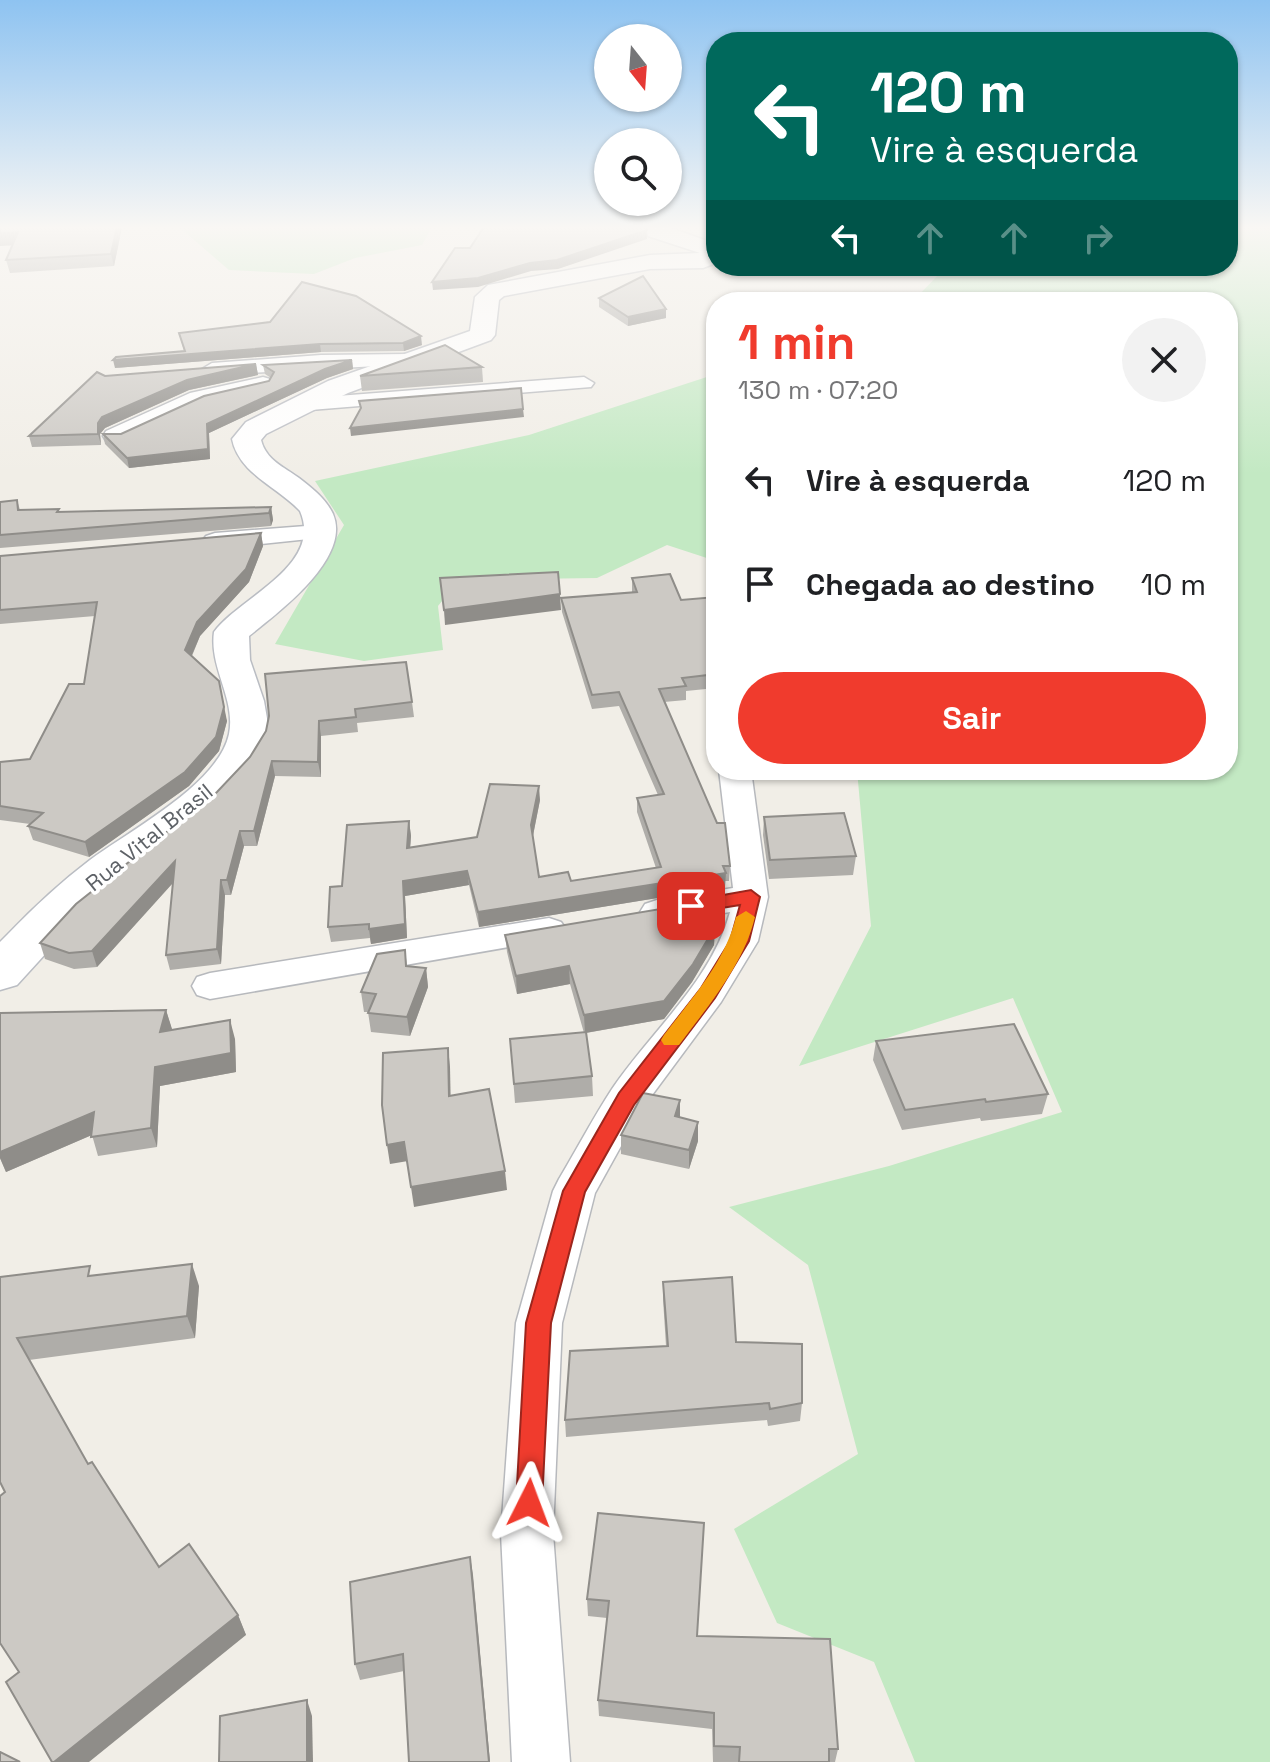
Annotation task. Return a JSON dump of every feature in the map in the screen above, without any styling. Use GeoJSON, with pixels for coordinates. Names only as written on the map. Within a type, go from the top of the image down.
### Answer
{"type":"FeatureCollection","features":[{"type":"Feature","properties":{"kind":"street"},"geometry":{"type":"LineString","coordinates":[[191,543],[319,532],[319,519],[312,507],[256,461],[248,451],[246,439],[256,428],[338,387],[482,335],[485,309]]}},
{"type":"Feature","properties":{"kind":"street"},"geometry":{"type":"LineString","coordinates":[[195,370],[321,361],[407,360]]}},
{"type":"Feature","properties":{"kind":"street"},"geometry":{"type":"LineString","coordinates":[[114,436],[170,408],[225,391],[289,381],[338,387]]}},
{"type":"Feature","properties":{"kind":"street"},"geometry":{"type":"LineString","coordinates":[[298,405],[584,383]]}},
{"type":"Feature","properties":{"kind":"street","name":"Rua Vital Brasil"},"geometry":{"type":"LineString","coordinates":[[0,973],[24,942],[55,913],[207,794],[233,767],[246,744],[250,722],[230,655],[232,632],[286,589],[310,560],[319,532]]}},
{"type":"Feature","properties":{"kind":"street"},"geometry":{"type":"LineString","coordinates":[[541,1762],[527,1533],[539,1323],[574,1191],[627,1099],[708,993],[740,941],[751,897],[736,780]]}},
{"type":"Feature","properties":{"kind":"street"},"geometry":{"type":"LineString","coordinates":[[627,917],[751,897]]}},
{"type":"Feature","properties":{"kind":"street"},"geometry":{"type":"LineString","coordinates":[[210,986],[581,925]]}},
{"type":"Feature","properties":{"kind":"green space"},"geometry":{"type":"Polygon","coordinates":[[[1238,309],[1270,309],[1270,1762],[915,1762],[874,1662],[777,1623],[734,1529],[858,1454],[808,1265],[729,1207],[889,1166],[1062,1112],[1013,998],[799,1066],[871,926],[858,780],[1238,780],[1238,309]]]}},
{"type":"Feature","properties":{"kind":"green space"},"geometry":{"type":"Polygon","coordinates":[[[706,377],[706,558],[667,545],[597,578],[459,580],[438,606],[443,650],[364,661],[275,644],[344,525],[315,481],[529,435],[706,377]]]}},
{"type":"Feature","properties":{"kind":"building"},"geometry":{"type":"Polygon","coordinates":[[[280,309],[377,309],[421,336],[403,343],[320,344],[113,360],[116,357],[185,351],[179,333],[270,322],[280,309]]]}},
{"type":"Feature","properties":{"kind":"building"},"geometry":{"type":"Polygon","coordinates":[[[616,309],[665,309],[628,317],[616,309]]]}},
{"type":"Feature","properties":{"kind":"building"},"geometry":{"type":"Polygon","coordinates":[[[445,345],[482,367],[360,376],[445,345]]]}},
{"type":"Feature","properties":{"kind":"building"},"geometry":{"type":"Polygon","coordinates":[[[352,360],[325,369],[207,424],[208,449],[127,458],[103,434],[121,434],[204,396],[269,381],[274,372],[263,365],[352,360]]]}},
{"type":"Feature","properties":{"kind":"building"},"geometry":{"type":"Polygon","coordinates":[[[256,364],[187,380],[102,417],[98,423],[98,434],[29,436],[97,372],[105,376],[256,364]]]}},
{"type":"Feature","properties":{"kind":"building"},"geometry":{"type":"Polygon","coordinates":[[[521,388],[523,409],[350,428],[361,408],[359,401],[521,388]]]}},
{"type":"Feature","properties":{"kind":"building"},"geometry":{"type":"Polygon","coordinates":[[[17,500],[18,510],[59,509],[57,512],[271,507],[269,513],[0,535],[0,502],[17,500]]]}},
{"type":"Feature","properties":{"kind":"building"},"geometry":{"type":"Polygon","coordinates":[[[261,533],[246,569],[197,622],[185,650],[219,681],[224,707],[216,737],[185,772],[85,842],[28,826],[43,813],[0,806],[0,762],[30,759],[69,684],[84,684],[97,602],[0,610],[0,556],[261,533]]]}},
{"type":"Feature","properties":{"kind":"building"},"geometry":{"type":"Polygon","coordinates":[[[558,572],[560,594],[444,610],[440,578],[558,572]]]}},
{"type":"Feature","properties":{"kind":"building"},"geometry":{"type":"Polygon","coordinates":[[[670,574],[681,600],[706,598],[706,675],[682,678],[686,686],[659,689],[717,823],[725,823],[730,866],[723,866],[726,873],[478,912],[467,871],[403,881],[405,924],[369,929],[369,924],[328,927],[330,887],[342,886],[347,825],[409,821],[407,848],[477,837],[490,784],[539,786],[531,825],[539,877],[568,872],[571,881],[661,867],[637,798],[664,794],[619,692],[592,695],[561,598],[637,592],[632,578],[670,574]]]}},
{"type":"Feature","properties":{"kind":"building"},"geometry":{"type":"Polygon","coordinates":[[[406,662],[412,702],[355,709],[356,717],[319,721],[318,762],[272,761],[254,831],[240,831],[227,880],[221,880],[217,949],[166,955],[175,861],[92,951],[69,953],[40,943],[76,904],[217,792],[250,757],[266,731],[269,716],[265,674],[406,662]]]}},
{"type":"Feature","properties":{"kind":"building"},"geometry":{"type":"Polygon","coordinates":[[[844,813],[856,856],[770,860],[764,817],[844,813]]]}},
{"type":"Feature","properties":{"kind":"building"},"geometry":{"type":"Polygon","coordinates":[[[702,902],[715,927],[693,964],[664,1001],[584,1015],[569,966],[516,976],[505,935],[702,902]]]}},
{"type":"Feature","properties":{"kind":"building"},"geometry":{"type":"Polygon","coordinates":[[[405,950],[406,966],[426,968],[407,1017],[368,1013],[376,994],[361,992],[377,954],[405,950]]]}},
{"type":"Feature","properties":{"kind":"building"},"geometry":{"type":"Polygon","coordinates":[[[166,1010],[160,1032],[230,1020],[231,1053],[155,1067],[151,1128],[91,1137],[94,1112],[0,1152],[0,1013],[166,1010]]]}},
{"type":"Feature","properties":{"kind":"building"},"geometry":{"type":"Polygon","coordinates":[[[1014,1024],[1048,1094],[905,1110],[876,1041],[1014,1024]]]}},
{"type":"Feature","properties":{"kind":"building"},"geometry":{"type":"Polygon","coordinates":[[[586,1032],[592,1076],[514,1084],[510,1039],[586,1032]]]}},
{"type":"Feature","properties":{"kind":"building"},"geometry":{"type":"Polygon","coordinates":[[[448,1048],[449,1096],[489,1089],[505,1171],[411,1187],[404,1142],[387,1145],[382,1105],[383,1053],[448,1048]]]}},
{"type":"Feature","properties":{"kind":"building"},"geometry":{"type":"Polygon","coordinates":[[[643,1093],[680,1100],[675,1116],[698,1122],[689,1150],[621,1135],[643,1093]]]}},
{"type":"Feature","properties":{"kind":"building"},"geometry":{"type":"Polygon","coordinates":[[[192,1264],[187,1316],[17,1338],[88,1464],[92,1462],[159,1567],[189,1544],[238,1615],[52,1762],[6,1682],[19,1672],[0,1643],[0,1496],[5,1492],[0,1482],[0,1277],[90,1266],[88,1276],[192,1264]]]}},
{"type":"Feature","properties":{"kind":"building"},"geometry":{"type":"Polygon","coordinates":[[[732,1277],[736,1342],[802,1344],[802,1403],[770,1409],[769,1403],[565,1420],[570,1351],[668,1346],[663,1282],[732,1277]]]}},
{"type":"Feature","properties":{"kind":"building"},"geometry":{"type":"Polygon","coordinates":[[[598,1513],[704,1523],[697,1636],[830,1639],[838,1749],[829,1749],[829,1762],[739,1762],[740,1747],[714,1746],[714,1713],[598,1700],[609,1601],[587,1599],[598,1513]]]}},
{"type":"Feature","properties":{"kind":"building"},"geometry":{"type":"Polygon","coordinates":[[[470,1557],[489,1762],[409,1762],[403,1654],[355,1664],[350,1582],[470,1557]]]}},
{"type":"Feature","properties":{"kind":"building"},"geometry":{"type":"Polygon","coordinates":[[[307,1700],[307,1762],[219,1762],[220,1716],[307,1700]]]}},
{"type":"Feature","properties":{"kind":"building"},"geometry":{"type":"Polygon","coordinates":[[[0,1752],[20,1762],[0,1762],[0,1752]]]}},
{"type":"Feature","properties":{"kind":"slow traffic"},"geometry":{"type":"LineString","coordinates":[[672,1040],[708,993],[740,941],[746,917]]}},
{"type":"Feature","properties":{"kind":"route"},"geometry":{"type":"LineString","coordinates":[[529,1503],[539,1323],[574,1191],[627,1099],[708,993],[740,941],[751,897],[691,906]]}}]}
